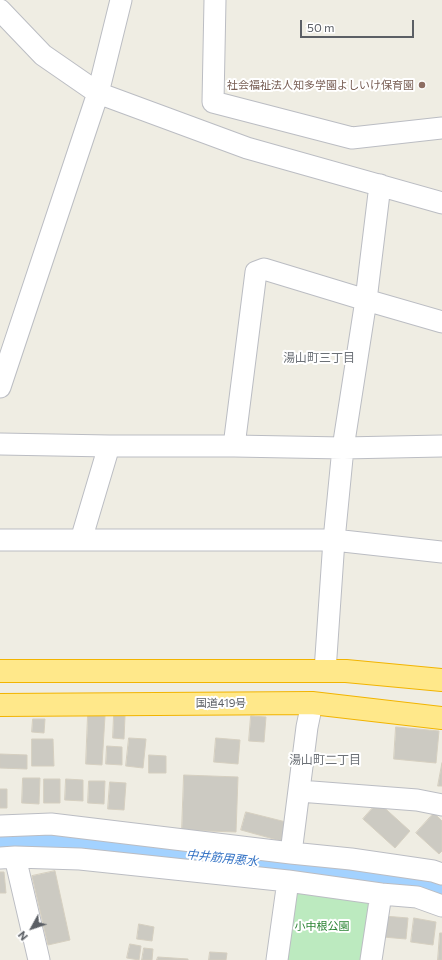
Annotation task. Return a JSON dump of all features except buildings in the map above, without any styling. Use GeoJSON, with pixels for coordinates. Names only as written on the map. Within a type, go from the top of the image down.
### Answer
{"type":"FeatureCollection","features":[{"type":"Feature","properties":{"kind":"highway"},"geometry":{"type":"LineString","coordinates":[[0,671],[346,671],[442,680]]}},
{"type":"Feature","properties":{"kind":"highway","name":"国道419号"},"geometry":{"type":"LineString","coordinates":[[0,705],[312,703],[442,718]]}},
{"type":"Feature","properties":{"kind":"street"},"geometry":{"type":"LineString","coordinates":[[0,387],[98,93],[121,0]]}},
{"type":"Feature","properties":{"kind":"street"},"geometry":{"type":"LineString","coordinates":[[215,0],[212,102],[352,138],[442,128]]}},
{"type":"Feature","properties":{"kind":"street"},"geometry":{"type":"LineString","coordinates":[[0,10],[43,55],[98,93],[247,148],[442,203]]}},
{"type":"Feature","properties":{"kind":"street"},"geometry":{"type":"LineString","coordinates":[[325,671],[342,448],[366,300],[380,185]]}},
{"type":"Feature","properties":{"kind":"street"},"geometry":{"type":"LineString","coordinates":[[234,446],[256,272],[264,269],[442,322]]}},
{"type":"Feature","properties":{"kind":"street"},"geometry":{"type":"LineString","coordinates":[[0,444],[342,448],[442,446]]}},
{"type":"Feature","properties":{"kind":"street"},"geometry":{"type":"LineString","coordinates":[[81,540],[109,446]]}},
{"type":"Feature","properties":{"kind":"street"},"geometry":{"type":"LineString","coordinates":[[0,540],[334,540],[442,552]]}},
{"type":"Feature","properties":{"kind":"street"},"geometry":{"type":"LineString","coordinates":[[290,853],[307,728],[312,703]]}},
{"type":"Feature","properties":{"kind":"street"},"geometry":{"type":"LineString","coordinates":[[299,791],[416,800],[442,805]]}},
{"type":"Feature","properties":{"kind":"street"},"geometry":{"type":"LineString","coordinates":[[0,826],[52,824],[351,859],[433,871],[442,874]]}},
{"type":"Feature","properties":{"kind":"street"},"geometry":{"type":"LineString","coordinates":[[40,960],[8,857],[80,859],[288,881],[381,894],[417,897],[442,906]]}},
{"type":"Feature","properties":{"kind":"street"},"geometry":{"type":"LineString","coordinates":[[276,960],[288,881]]}},
{"type":"Feature","properties":{"kind":"street"},"geometry":{"type":"LineString","coordinates":[[371,960],[381,894]]}},
{"type":"Feature","properties":{"kind":"green space","name":"小中根公園"},"geometry":{"type":"Polygon","coordinates":[[[293,888],[370,900],[362,960],[284,960],[293,888]]]}},
{"type":"Feature","properties":{"kind":"waterway","name":"中井筋用悪水"},"geometry":{"type":"LineString","coordinates":[[0,841],[101,845],[254,862],[317,871],[388,877],[442,891]]}},
{"type":"Feature","properties":{"kind":"place","name":"社会福祉法人知多学園よしいけ保育園"},"geometry":{"type":"Point","coordinates":[422,85]}},
{"type":"Feature","properties":{"kind":"district","name":"湯山町三丁目"},"geometry":{"type":"Point","coordinates":[319,358]}},
{"type":"Feature","properties":{"kind":"district","name":"湯山町二丁目"},"geometry":{"type":"Point","coordinates":[325,760]}}]}
